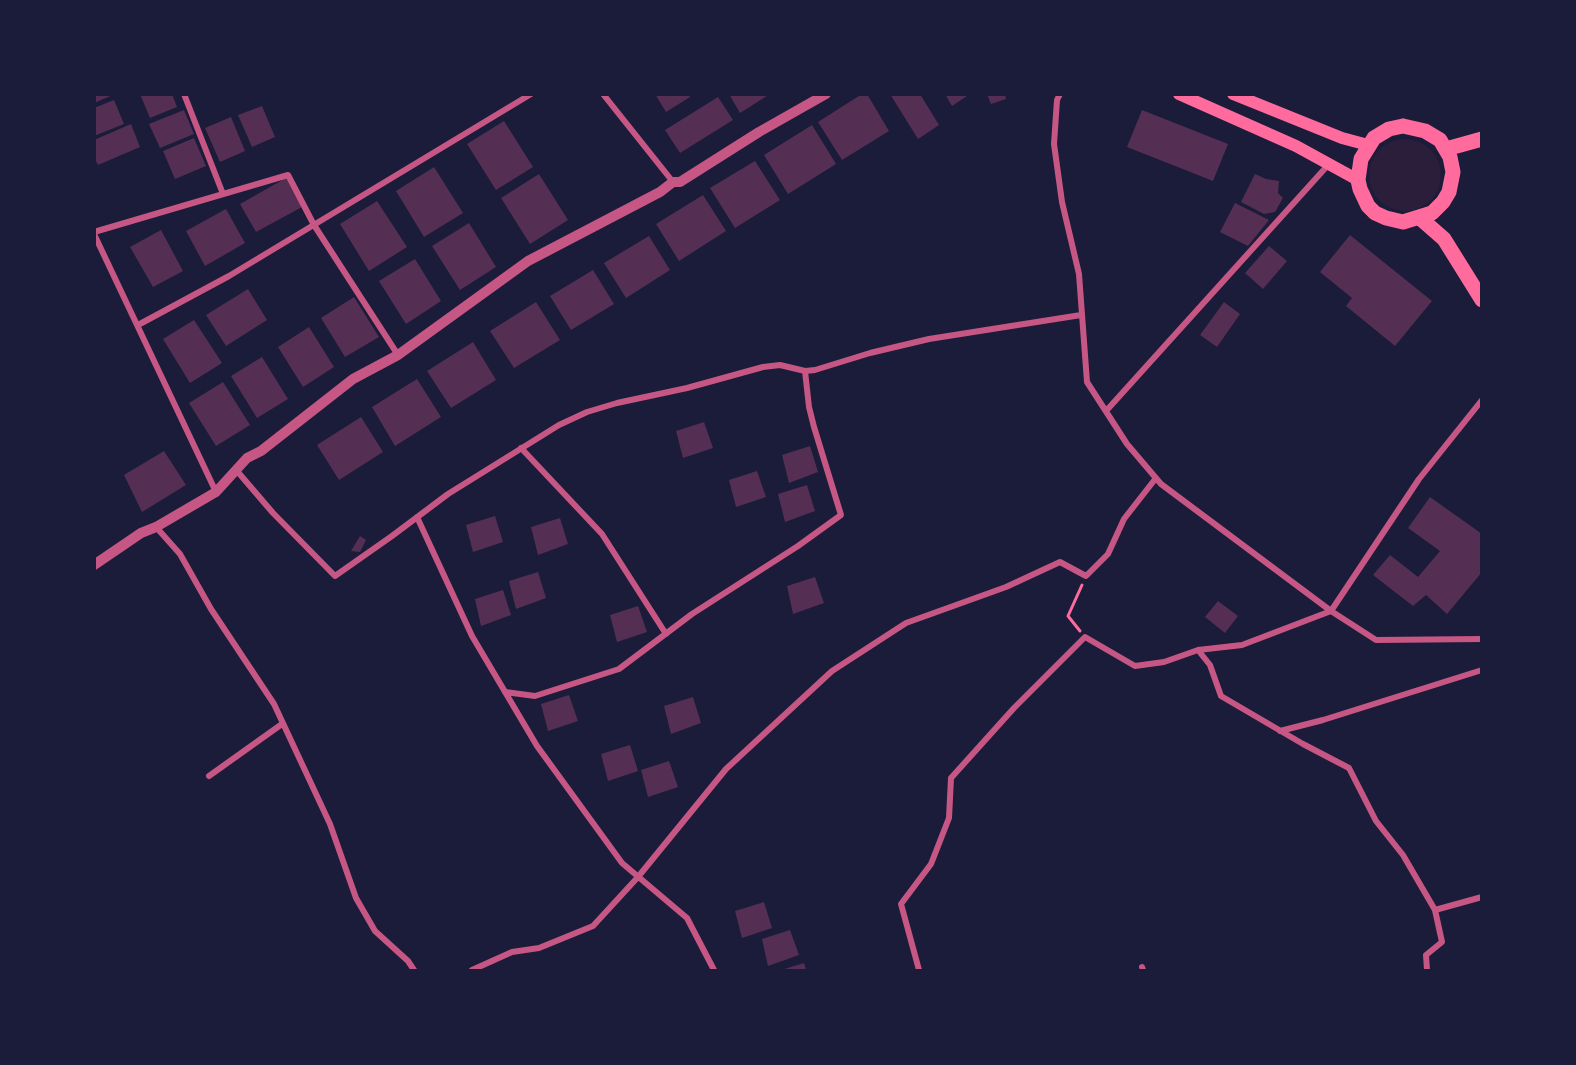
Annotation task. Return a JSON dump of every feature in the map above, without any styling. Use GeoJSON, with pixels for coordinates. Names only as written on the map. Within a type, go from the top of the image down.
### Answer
{"type":"FeatureCollection","features":[{"type":"Feature","properties":{"kind":"main road"},"geometry":{"type":"LineString","coordinates":[[1179,94],[1296,146],[1358,180]]}},
{"type":"Feature","properties":{"kind":"main road"},"geometry":{"type":"LineString","coordinates":[[1233,94],[1342,138],[1368,145]]}},
{"type":"Feature","properties":{"kind":"main road"},"geometry":{"type":"LineString","coordinates":[[1403,126],[1425,131],[1440,140],[1450,157],[1453,172],[1449,192],[1443,202],[1432,213],[1403,222],[1375,213],[1363,198],[1358,180],[1360,159],[1368,145],[1374,138],[1389,129],[1403,126]]}},
{"type":"Feature","properties":{"kind":"main road"},"geometry":{"type":"LineString","coordinates":[[1446,149],[1482,139]]}},
{"type":"Feature","properties":{"kind":"main road"},"geometry":{"type":"LineString","coordinates":[[1420,218],[1444,239],[1482,300]]}},
{"type":"Feature","properties":{"kind":"street"},"geometry":{"type":"LineString","coordinates":[[184,94],[223,194]]}},
{"type":"Feature","properties":{"kind":"street"},"geometry":{"type":"LineString","coordinates":[[138,325],[229,276],[531,94]]}},
{"type":"Feature","properties":{"kind":"street"},"geometry":{"type":"LineString","coordinates":[[603,94],[673,182]]}},
{"type":"Feature","properties":{"kind":"street"},"geometry":{"type":"LineString","coordinates":[[94,566],[141,533],[156,527],[216,492],[247,458],[261,450],[353,379],[398,355],[528,261],[660,192],[673,182],[680,182],[759,132],[826,94]]}},
{"type":"Feature","properties":{"kind":"street"},"geometry":{"type":"LineString","coordinates":[[1060,94],[1057,100],[1054,144],[1062,202],[1079,274],[1087,382],[1127,444],[1161,484],[1331,611],[1376,640],[1482,639]]}},
{"type":"Feature","properties":{"kind":"street"},"geometry":{"type":"LineString","coordinates":[[1106,411],[1329,164]]}},
{"type":"Feature","properties":{"kind":"street"},"geometry":{"type":"LineString","coordinates":[[216,492],[94,233],[288,175],[314,225],[398,355]]}},
{"type":"Feature","properties":{"kind":"street"},"geometry":{"type":"LineString","coordinates":[[237,471],[273,513],[335,576],[448,494],[559,425],[587,412],[763,367],[780,365],[806,371],[815,370],[870,352],[928,339],[1081,315]]}},
{"type":"Feature","properties":{"kind":"street"},"geometry":{"type":"LineString","coordinates":[[505,692],[535,696],[600,677],[619,669],[692,614],[798,546],[841,515],[809,407],[806,371]]}},
{"type":"Feature","properties":{"kind":"street"},"geometry":{"type":"LineString","coordinates":[[920,970],[901,904],[931,864],[949,818],[951,778],[1014,708],[1085,637],[1135,666],[1164,662],[1198,650],[1242,645],[1331,611],[1419,479],[1482,400]]}},
{"type":"Feature","properties":{"kind":"street"},"geometry":{"type":"LineString","coordinates":[[521,448],[602,534],[666,634]]}},
{"type":"Feature","properties":{"kind":"street"},"geometry":{"type":"LineString","coordinates":[[472,970],[512,952],[539,948],[593,926],[638,877],[726,769],[832,671],[906,623],[1006,587],[1060,562],[1086,576],[1108,554],[1124,519],[1155,478]]}},
{"type":"Feature","properties":{"kind":"street"},"geometry":{"type":"LineString","coordinates":[[417,518],[472,636],[537,746],[622,863],[687,918],[714,970]]}},
{"type":"Feature","properties":{"kind":"street"},"geometry":{"type":"LineString","coordinates":[[156,527],[180,554],[211,609],[274,704],[330,824],[356,898],[375,931],[414,970]]}},
{"type":"Feature","properties":{"kind":"street"},"geometry":{"type":"LineString","coordinates":[[1198,650],[1210,665],[1221,696],[1349,768],[1376,821],[1403,855],[1435,910],[1443,939],[1426,955],[1426,970]]}},
{"type":"Feature","properties":{"kind":"street"},"geometry":{"type":"LineString","coordinates":[[1280,731],[1323,720],[1482,670]]}},
{"type":"Feature","properties":{"kind":"street"},"geometry":{"type":"LineString","coordinates":[[209,776],[282,724]]}},
{"type":"Feature","properties":{"kind":"street"},"geometry":{"type":"LineString","coordinates":[[1435,910],[1482,897]]}},
{"type":"Feature","properties":{"kind":"path"},"geometry":{"type":"LineString","coordinates":[[1085,637],[1068,616],[1086,576]]}},
{"type":"Feature","properties":{"kind":"shaded area"},"geometry":{"type":"Polygon","coordinates":[[[1398,139],[1412,139],[1431,149],[1441,168],[1441,182],[1431,201],[1412,211],[1398,211],[1379,201],[1369,182],[1369,168],[1379,149],[1398,139]]]}},
{"type":"Feature","properties":{"kind":"building"},"geometry":{"type":"Polygon","coordinates":[[[94,94],[115,94],[94,103],[94,94]]]}},
{"type":"Feature","properties":{"kind":"building"},"geometry":{"type":"Polygon","coordinates":[[[140,94],[172,94],[177,107],[150,118],[140,94]]]}},
{"type":"Feature","properties":{"kind":"building"},"geometry":{"type":"Polygon","coordinates":[[[655,94],[688,94],[690,97],[666,112],[655,94]]]}},
{"type":"Feature","properties":{"kind":"building"},"geometry":{"type":"Polygon","coordinates":[[[729,94],[770,94],[740,113],[729,94]]]}},
{"type":"Feature","properties":{"kind":"building"},"geometry":{"type":"Polygon","coordinates":[[[862,94],[867,94],[889,131],[842,160],[818,122],[862,94]]]}},
{"type":"Feature","properties":{"kind":"building"},"geometry":{"type":"Polygon","coordinates":[[[890,94],[920,94],[939,125],[918,139],[890,94]]]}},
{"type":"Feature","properties":{"kind":"building"},"geometry":{"type":"Polygon","coordinates":[[[945,94],[970,94],[952,106],[945,94]]]}},
{"type":"Feature","properties":{"kind":"building"},"geometry":{"type":"Polygon","coordinates":[[[987,94],[1005,94],[1006,99],[991,104],[987,94]]]}},
{"type":"Feature","properties":{"kind":"building"},"geometry":{"type":"Polygon","coordinates":[[[718,97],[733,120],[680,153],[665,130],[718,97]]]}},
{"type":"Feature","properties":{"kind":"building"},"geometry":{"type":"Polygon","coordinates":[[[114,100],[124,124],[94,136],[94,108],[114,100]]]}},
{"type":"Feature","properties":{"kind":"building"},"geometry":{"type":"Polygon","coordinates":[[[262,106],[275,137],[252,147],[238,115],[262,106]]]}},
{"type":"Feature","properties":{"kind":"building"},"geometry":{"type":"Polygon","coordinates":[[[184,110],[194,134],[160,148],[149,124],[184,110]]]}},
{"type":"Feature","properties":{"kind":"building"},"geometry":{"type":"Polygon","coordinates":[[[1142,110],[1228,144],[1213,181],[1127,147],[1142,110]]]}},
{"type":"Feature","properties":{"kind":"building"},"geometry":{"type":"Polygon","coordinates":[[[231,117],[245,151],[220,162],[205,128],[231,117]]]}},
{"type":"Feature","properties":{"kind":"building"},"geometry":{"type":"Polygon","coordinates":[[[504,121],[533,167],[496,190],[467,144],[504,121]]]}},
{"type":"Feature","properties":{"kind":"building"},"geometry":{"type":"Polygon","coordinates":[[[131,124],[140,147],[98,165],[94,157],[94,140],[131,124]]]}},
{"type":"Feature","properties":{"kind":"building"},"geometry":{"type":"Polygon","coordinates":[[[812,125],[836,164],[788,194],[764,155],[812,125]]]}},
{"type":"Feature","properties":{"kind":"building"},"geometry":{"type":"Polygon","coordinates":[[[194,138],[206,166],[175,179],[163,151],[194,138]]]}},
{"type":"Feature","properties":{"kind":"building"},"geometry":{"type":"Polygon","coordinates":[[[755,161],[780,200],[735,228],[710,188],[755,161]]]}},
{"type":"Feature","properties":{"kind":"building"},"geometry":{"type":"Polygon","coordinates":[[[434,167],[463,213],[424,237],[396,191],[434,167]]]}},
{"type":"Feature","properties":{"kind":"building"},"geometry":{"type":"Polygon","coordinates":[[[539,174],[568,220],[530,244],[501,198],[539,174]]]}},
{"type":"Feature","properties":{"kind":"building"},"geometry":{"type":"Polygon","coordinates":[[[1255,174],[1279,181],[1278,193],[1283,198],[1275,212],[1264,214],[1241,202],[1255,174]]]}},
{"type":"Feature","properties":{"kind":"building"},"geometry":{"type":"Polygon","coordinates":[[[286,178],[302,207],[256,232],[240,204],[286,178]]]}},
{"type":"Feature","properties":{"kind":"building"},"geometry":{"type":"Polygon","coordinates":[[[703,195],[726,231],[679,261],[656,224],[703,195]]]}},
{"type":"Feature","properties":{"kind":"building"},"geometry":{"type":"Polygon","coordinates":[[[377,201],[407,247],[369,271],[340,224],[377,201]]]}},
{"type":"Feature","properties":{"kind":"building"},"geometry":{"type":"Polygon","coordinates":[[[1235,203],[1269,220],[1248,246],[1220,232],[1235,203]]]}},
{"type":"Feature","properties":{"kind":"building"},"geometry":{"type":"Polygon","coordinates":[[[226,209],[245,243],[205,266],[186,231],[226,209]]]}},
{"type":"Feature","properties":{"kind":"building"},"geometry":{"type":"Polygon","coordinates":[[[469,223],[496,267],[460,290],[432,246],[469,223]]]}},
{"type":"Feature","properties":{"kind":"building"},"geometry":{"type":"Polygon","coordinates":[[[161,230],[183,271],[153,287],[130,247],[161,230]]]}},
{"type":"Feature","properties":{"kind":"building"},"geometry":{"type":"Polygon","coordinates":[[[1350,235],[1432,301],[1395,346],[1346,306],[1352,298],[1320,272],[1350,235]]]}},
{"type":"Feature","properties":{"kind":"building"},"geometry":{"type":"Polygon","coordinates":[[[649,236],[670,270],[626,298],[604,263],[649,236]]]}},
{"type":"Feature","properties":{"kind":"building"},"geometry":{"type":"Polygon","coordinates":[[[1269,246],[1287,261],[1263,289],[1245,273],[1269,246]]]}},
{"type":"Feature","properties":{"kind":"building"},"geometry":{"type":"Polygon","coordinates":[[[415,259],[441,301],[406,324],[379,281],[415,259]]]}},
{"type":"Feature","properties":{"kind":"building"},"geometry":{"type":"Polygon","coordinates":[[[593,270],[614,304],[571,330],[550,296],[593,270]]]}},
{"type":"Feature","properties":{"kind":"building"},"geometry":{"type":"Polygon","coordinates":[[[248,289],[267,320],[226,346],[206,315],[248,289]]]}},
{"type":"Feature","properties":{"kind":"building"},"geometry":{"type":"Polygon","coordinates":[[[354,297],[379,337],[345,357],[321,318],[354,297]]]}},
{"type":"Feature","properties":{"kind":"building"},"geometry":{"type":"Polygon","coordinates":[[[536,302],[560,340],[514,368],[490,331],[536,302]]]}},
{"type":"Feature","properties":{"kind":"building"},"geometry":{"type":"Polygon","coordinates":[[[1224,302],[1240,314],[1217,347],[1200,335],[1224,302]]]}},
{"type":"Feature","properties":{"kind":"building"},"geometry":{"type":"Polygon","coordinates":[[[194,320],[222,363],[190,383],[163,339],[194,320]]]}},
{"type":"Feature","properties":{"kind":"building"},"geometry":{"type":"Polygon","coordinates":[[[309,327],[334,367],[303,387],[278,347],[309,327]]]}},
{"type":"Feature","properties":{"kind":"building"},"geometry":{"type":"Polygon","coordinates":[[[473,342],[496,380],[451,408],[427,371],[473,342]]]}},
{"type":"Feature","properties":{"kind":"building"},"geometry":{"type":"Polygon","coordinates":[[[262,357],[288,399],[257,418],[231,376],[262,357]]]}},
{"type":"Feature","properties":{"kind":"building"},"geometry":{"type":"Polygon","coordinates":[[[417,379],[441,417],[395,446],[372,407],[417,379]]]}},
{"type":"Feature","properties":{"kind":"building"},"geometry":{"type":"Polygon","coordinates":[[[223,382],[250,425],[216,446],[189,403],[223,382]]]}},
{"type":"Feature","properties":{"kind":"building"},"geometry":{"type":"Polygon","coordinates":[[[361,417],[383,452],[339,480],[317,445],[361,417]]]}},
{"type":"Feature","properties":{"kind":"building"},"geometry":{"type":"Polygon","coordinates":[[[704,422],[713,448],[683,458],[676,431],[704,422]]]}},
{"type":"Feature","properties":{"kind":"building"},"geometry":{"type":"Polygon","coordinates":[[[810,446],[818,472],[789,483],[782,455],[810,446]]]}},
{"type":"Feature","properties":{"kind":"building"},"geometry":{"type":"Polygon","coordinates":[[[164,451],[186,485],[142,512],[124,475],[164,451]]]}},
{"type":"Feature","properties":{"kind":"building"},"geometry":{"type":"Polygon","coordinates":[[[757,471],[766,497],[736,507],[729,480],[757,471]]]}},
{"type":"Feature","properties":{"kind":"building"},"geometry":{"type":"Polygon","coordinates":[[[807,485],[815,511],[785,522],[778,494],[807,485]]]}},
{"type":"Feature","properties":{"kind":"building"},"geometry":{"type":"Polygon","coordinates":[[[1430,497],[1482,534],[1482,572],[1447,614],[1426,595],[1413,606],[1373,575],[1390,555],[1418,577],[1440,551],[1408,528],[1430,497]]]}},
{"type":"Feature","properties":{"kind":"building"},"geometry":{"type":"Polygon","coordinates":[[[495,516],[503,542],[473,552],[466,525],[495,516]]]}},
{"type":"Feature","properties":{"kind":"building"},"geometry":{"type":"Polygon","coordinates":[[[560,518],[568,544],[538,555],[531,527],[560,518]]]}},
{"type":"Feature","properties":{"kind":"building"},"geometry":{"type":"Polygon","coordinates":[[[360,536],[366,540],[360,552],[351,551],[360,536]]]}},
{"type":"Feature","properties":{"kind":"building"},"geometry":{"type":"Polygon","coordinates":[[[538,572],[546,598],[516,609],[509,581],[538,572]]]}},
{"type":"Feature","properties":{"kind":"building"},"geometry":{"type":"Polygon","coordinates":[[[815,577],[824,603],[793,614],[787,586],[815,577]]]}},
{"type":"Feature","properties":{"kind":"building"},"geometry":{"type":"Polygon","coordinates":[[[503,590],[511,615],[481,626],[475,599],[503,590]]]}},
{"type":"Feature","properties":{"kind":"building"},"geometry":{"type":"Polygon","coordinates":[[[1218,601],[1238,616],[1225,633],[1205,617],[1218,601]]]}},
{"type":"Feature","properties":{"kind":"building"},"geometry":{"type":"Polygon","coordinates":[[[638,606],[647,632],[617,642],[610,615],[638,606]]]}},
{"type":"Feature","properties":{"kind":"building"},"geometry":{"type":"Polygon","coordinates":[[[569,695],[578,721],[548,731],[541,704],[569,695]]]}},
{"type":"Feature","properties":{"kind":"building"},"geometry":{"type":"Polygon","coordinates":[[[693,697],[701,723],[671,734],[664,706],[693,697]]]}},
{"type":"Feature","properties":{"kind":"building"},"geometry":{"type":"Polygon","coordinates":[[[630,745],[638,771],[608,781],[601,754],[630,745]]]}},
{"type":"Feature","properties":{"kind":"building"},"geometry":{"type":"Polygon","coordinates":[[[669,761],[678,787],[648,797],[641,770],[669,761]]]}},
{"type":"Feature","properties":{"kind":"building"},"geometry":{"type":"Polygon","coordinates":[[[764,902],[772,928],[742,938],[735,911],[764,902]]]}},
{"type":"Feature","properties":{"kind":"building"},"geometry":{"type":"Polygon","coordinates":[[[790,930],[799,955],[768,966],[762,939],[790,930]]]}},
{"type":"Feature","properties":{"kind":"building"},"geometry":{"type":"Polygon","coordinates":[[[804,963],[806,970],[781,970],[804,963]]]}}]}
